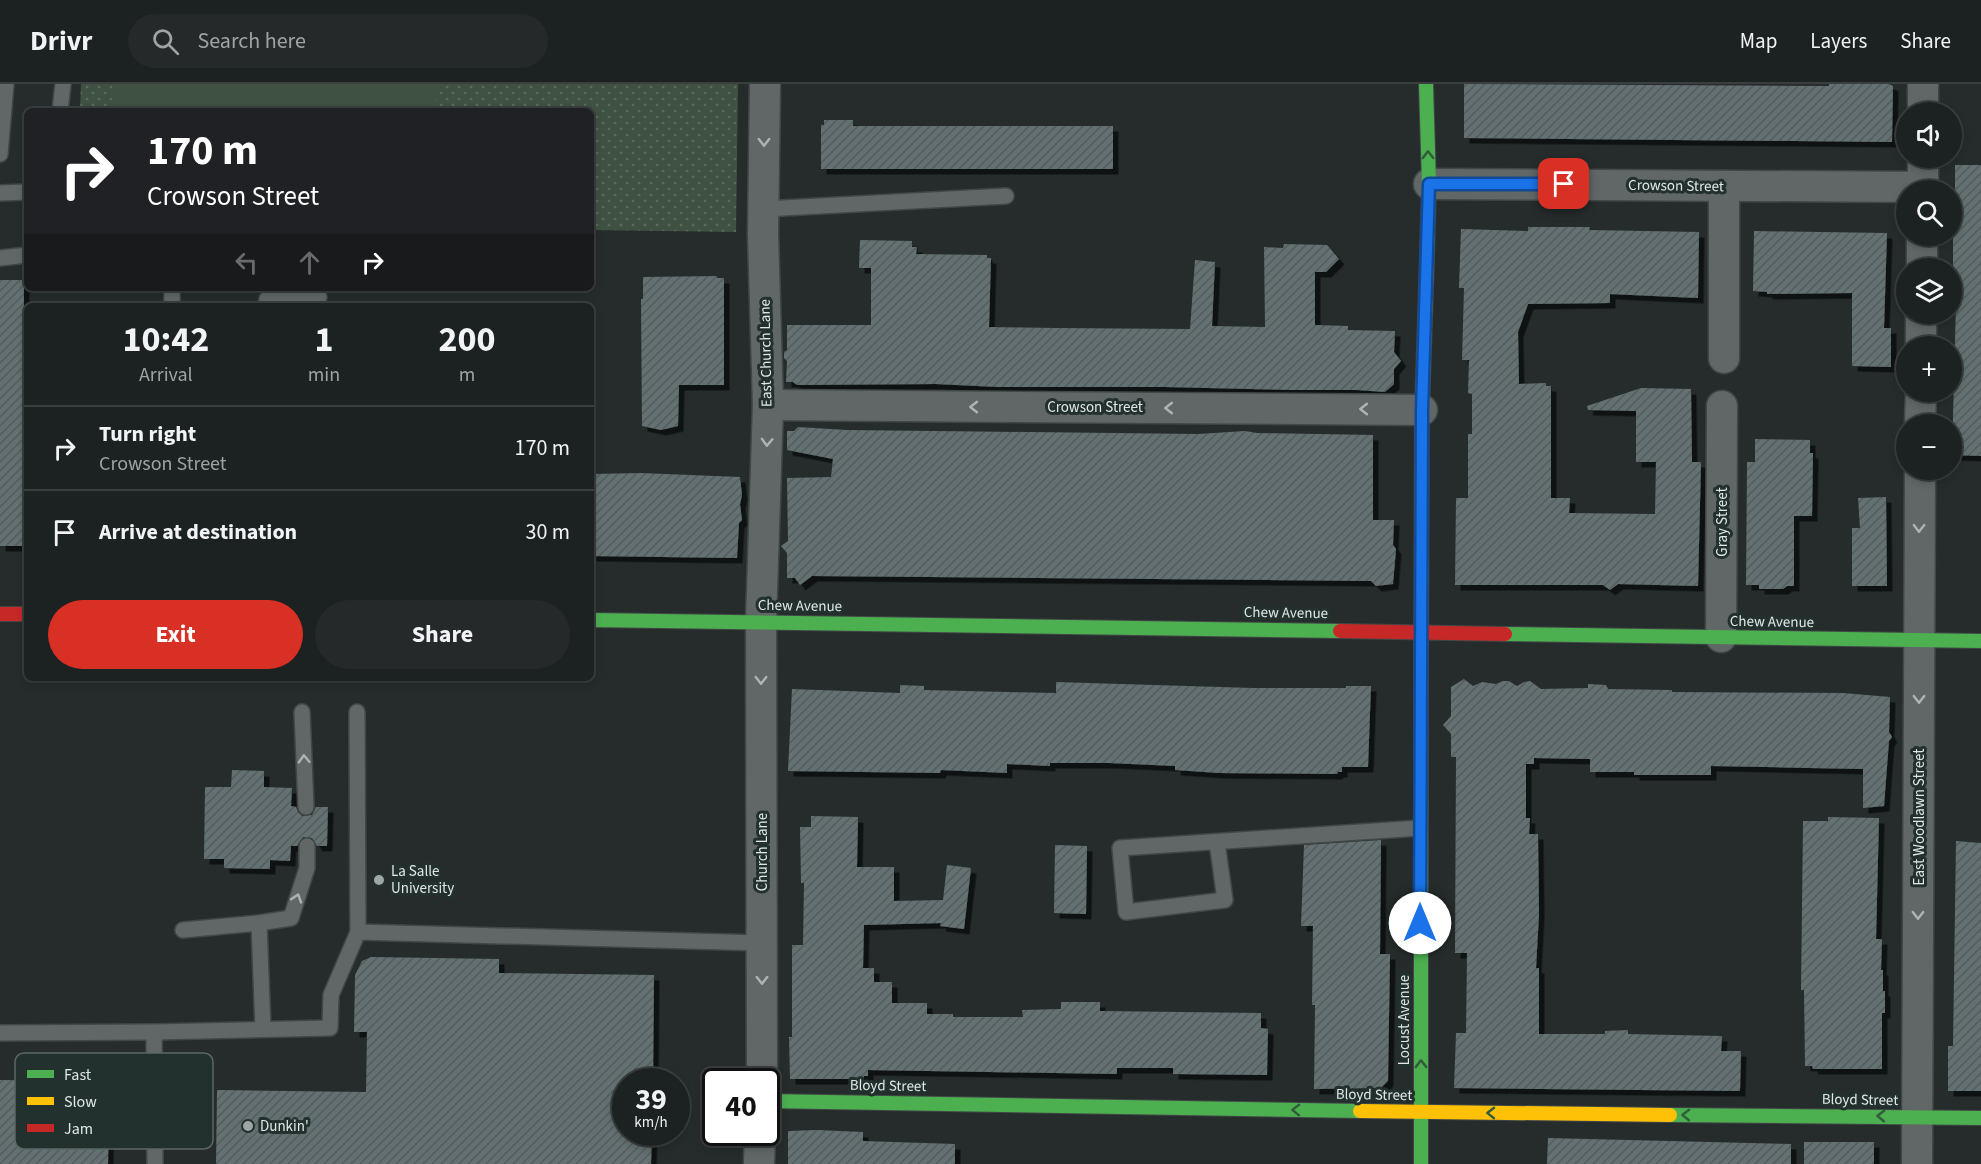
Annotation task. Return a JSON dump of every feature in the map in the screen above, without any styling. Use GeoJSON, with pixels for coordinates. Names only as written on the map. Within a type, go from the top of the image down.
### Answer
{"type":"FeatureCollection","features":[{"type":"Feature","properties":{"kind":"street","name":"East Church Lane"},"geometry":{"type":"LineString","coordinates":[[761,622],[768,405],[764,209],[765,84]]}},
{"type":"Feature","properties":{"kind":"street","name":"Locust Avenue"},"geometry":{"type":"LineString","coordinates":[[1421,1164],[1422,410],[1429,184],[1426,84]]}},
{"type":"Feature","properties":{"kind":"street"},"geometry":{"type":"LineString","coordinates":[[1923,84],[1923,102]]}},
{"type":"Feature","properties":{"kind":"street","name":"Crowson Street"},"geometry":{"type":"LineString","coordinates":[[1429,184],[1896,189]]}},
{"type":"Feature","properties":{"kind":"street"},"geometry":{"type":"LineString","coordinates":[[1724,186],[1724,358]]}},
{"type":"Feature","properties":{"kind":"street","name":"Crowson Street"},"geometry":{"type":"LineString","coordinates":[[768,405],[1422,410]]}},
{"type":"Feature","properties":{"kind":"street","name":"Gray Street"},"geometry":{"type":"LineString","coordinates":[[1721,638],[1722,406]]}},
{"type":"Feature","properties":{"kind":"street","name":"East Woodlawn Street"},"geometry":{"type":"LineString","coordinates":[[1917,1164],[1920,480]]}},
{"type":"Feature","properties":{"kind":"street"},"geometry":{"type":"LineString","coordinates":[[0,614],[24,614]]}},
{"type":"Feature","properties":{"kind":"street","name":"Chew Avenue"},"geometry":{"type":"LineString","coordinates":[[594,620],[1981,641]]}},
{"type":"Feature","properties":{"kind":"street","name":"Church Lane"},"geometry":{"type":"LineString","coordinates":[[761,622],[762,1068]]}},
{"type":"Feature","properties":{"kind":"street","name":"Bloyd Street"},"geometry":{"type":"LineString","coordinates":[[780,1101],[1421,1112],[1981,1118]]}},
{"type":"Feature","properties":{"kind":"street"},"geometry":{"type":"LineString","coordinates":[[759,1164],[760,1146]]}},
{"type":"Feature","properties":{"kind":"lane"},"geometry":{"type":"LineString","coordinates":[[0,154],[6,84]]}},
{"type":"Feature","properties":{"kind":"lane"},"geometry":{"type":"LineString","coordinates":[[60,108],[63,84]]}},
{"type":"Feature","properties":{"kind":"lane"},"geometry":{"type":"LineString","coordinates":[[0,193],[24,192]]}},
{"type":"Feature","properties":{"kind":"lane"},"geometry":{"type":"LineString","coordinates":[[764,209],[1006,196]]}},
{"type":"Feature","properties":{"kind":"lane"},"geometry":{"type":"LineString","coordinates":[[0,258],[24,255]]}},
{"type":"Feature","properties":{"kind":"lane"},"geometry":{"type":"LineString","coordinates":[[266,303],[267,299],[319,297]]}},
{"type":"Feature","properties":{"kind":"lane"},"geometry":{"type":"LineString","coordinates":[[302,712],[306,807]]}},
{"type":"Feature","properties":{"kind":"lane"},"geometry":{"type":"LineString","coordinates":[[0,1033],[330,1028],[332,995],[358,932],[357,712]]}},
{"type":"Feature","properties":{"kind":"lane"},"geometry":{"type":"LineString","coordinates":[[1217,842],[1225,900],[1126,912],[1120,848],[1420,828]]}},
{"type":"Feature","properties":{"kind":"lane"},"geometry":{"type":"LineString","coordinates":[[183,930],[291,918],[307,868],[307,846]]}},
{"type":"Feature","properties":{"kind":"lane"},"geometry":{"type":"LineString","coordinates":[[259,923],[263,1029]]}},
{"type":"Feature","properties":{"kind":"lane"},"geometry":{"type":"LineString","coordinates":[[358,932],[762,943]]}},
{"type":"Feature","properties":{"kind":"lane"},"geometry":{"type":"LineString","coordinates":[[154,1032],[154,1053]]}},
{"type":"Feature","properties":{"kind":"lane"},"geometry":{"type":"LineString","coordinates":[[155,1149],[155,1164]]}},
{"type":"Feature","properties":{"kind":"green space"},"geometry":{"type":"Polygon","coordinates":[[[81,84],[738,84],[736,232],[594,230],[594,108],[80,108],[81,84]]]}},
{"type":"Feature","properties":{"kind":"green space"},"geometry":{"type":"Polygon","coordinates":[[[113,84],[442,84],[432,108],[111,108],[113,84]]]}},
{"type":"Feature","properties":{"kind":"building"},"geometry":{"type":"Polygon","coordinates":[[[1464,84],[1829,86],[1829,84],[1889,84],[1893,86],[1892,142],[1464,138],[1464,84]]]}},
{"type":"Feature","properties":{"kind":"building"},"geometry":{"type":"Polygon","coordinates":[[[824,120],[853,120],[853,126],[1113,126],[1113,169],[821,169],[821,125],[824,125],[824,120]]]}},
{"type":"Feature","properties":{"kind":"building"},"geometry":{"type":"Polygon","coordinates":[[[1962,165],[1981,165],[1981,456],[1962,455],[1962,414],[1953,414],[1953,402],[1962,402],[1962,336],[1955,336],[1955,324],[1962,324],[1962,258],[1953,258],[1953,246],[1962,246],[1962,180],[1955,180],[1955,168],[1962,168],[1962,165]]]}},
{"type":"Feature","properties":{"kind":"building"},"geometry":{"type":"Polygon","coordinates":[[[1528,227],[1590,227],[1589,230],[1699,232],[1698,298],[1610,294],[1610,303],[1528,304],[1518,332],[1519,384],[1546,383],[1546,386],[1551,386],[1551,498],[1570,498],[1569,513],[1655,514],[1656,462],[1636,462],[1636,411],[1588,410],[1587,406],[1641,388],[1691,389],[1692,462],[1701,462],[1698,586],[1618,584],[1610,590],[1603,585],[1455,585],[1456,498],[1468,498],[1468,434],[1472,434],[1472,394],[1468,393],[1469,360],[1462,360],[1464,288],[1459,288],[1461,229],[1528,231],[1528,227]]]}},
{"type":"Feature","properties":{"kind":"building"},"geometry":{"type":"Polygon","coordinates":[[[1754,231],[1887,233],[1884,328],[1891,328],[1891,367],[1852,366],[1852,293],[1767,294],[1767,292],[1753,291],[1754,231]]]}},
{"type":"Feature","properties":{"kind":"building"},"geometry":{"type":"Polygon","coordinates":[[[860,240],[912,241],[912,247],[917,247],[916,254],[987,255],[987,258],[991,258],[989,327],[1055,328],[1190,329],[1195,260],[1215,262],[1212,326],[1265,327],[1264,247],[1283,248],[1284,244],[1327,245],[1339,259],[1326,272],[1315,272],[1315,325],[1348,326],[1348,330],[1395,331],[1394,352],[1401,361],[1394,369],[1394,384],[1385,392],[1165,387],[998,387],[936,384],[797,385],[793,382],[786,382],[787,361],[784,358],[784,352],[787,350],[787,325],[871,325],[871,268],[859,268],[860,240]]]}},
{"type":"Feature","properties":{"kind":"building"},"geometry":{"type":"Polygon","coordinates":[[[717,276],[717,278],[724,278],[724,385],[679,385],[678,426],[661,430],[642,426],[641,299],[643,299],[643,277],[717,276]]]}},
{"type":"Feature","properties":{"kind":"building"},"geometry":{"type":"Polygon","coordinates":[[[0,280],[24,280],[23,546],[0,546],[0,280]]]}},
{"type":"Feature","properties":{"kind":"building"},"geometry":{"type":"Polygon","coordinates":[[[798,427],[847,430],[1198,434],[1245,431],[1373,435],[1373,520],[1394,520],[1393,545],[1396,549],[1393,584],[1376,586],[1371,581],[812,576],[800,585],[795,578],[787,578],[787,553],[781,546],[788,541],[787,478],[831,477],[833,459],[787,450],[787,431],[794,431],[798,427]]]}},
{"type":"Feature","properties":{"kind":"building"},"geometry":{"type":"Polygon","coordinates":[[[1755,439],[1810,440],[1810,453],[1813,453],[1812,516],[1794,516],[1794,586],[1787,586],[1783,589],[1759,589],[1759,585],[1746,585],[1747,462],[1755,462],[1755,439]]]}},
{"type":"Feature","properties":{"kind":"building"},"geometry":{"type":"Polygon","coordinates":[[[641,473],[740,477],[742,520],[739,523],[737,558],[594,556],[594,474],[641,473]]]}},
{"type":"Feature","properties":{"kind":"building"},"geometry":{"type":"Polygon","coordinates":[[[1886,497],[1887,586],[1852,586],[1852,528],[1860,528],[1858,498],[1886,497]]]}},
{"type":"Feature","properties":{"kind":"building"},"geometry":{"type":"Polygon","coordinates":[[[1464,679],[1473,686],[1482,682],[1496,684],[1509,681],[1517,686],[1530,681],[1541,689],[1588,688],[1588,684],[1606,685],[1608,689],[1672,690],[1672,692],[1843,693],[1890,697],[1889,732],[1892,737],[1889,741],[1884,806],[1863,808],[1863,769],[1711,766],[1711,775],[1634,775],[1634,772],[1590,772],[1590,759],[1534,758],[1534,764],[1526,764],[1526,818],[1530,818],[1529,834],[1538,834],[1539,914],[1536,968],[1539,968],[1539,1034],[1605,1034],[1605,1031],[1628,1030],[1628,1034],[1722,1036],[1721,1051],[1741,1051],[1740,1091],[1454,1088],[1456,1033],[1466,1033],[1467,953],[1455,953],[1456,757],[1451,757],[1451,734],[1443,725],[1451,716],[1451,687],[1464,679]]]}},
{"type":"Feature","properties":{"kind":"building"},"geometry":{"type":"Polygon","coordinates":[[[1056,682],[1253,688],[1371,686],[1368,767],[1342,767],[1342,772],[1337,774],[1219,773],[1175,770],[1175,766],[1109,763],[1050,763],[1050,766],[1007,764],[1007,773],[941,770],[940,773],[788,771],[792,689],[900,693],[900,685],[924,686],[924,690],[1056,693],[1056,682]]]}},
{"type":"Feature","properties":{"kind":"building"},"geometry":{"type":"Polygon","coordinates":[[[232,770],[264,771],[264,787],[292,788],[291,806],[296,807],[302,816],[312,815],[316,807],[328,807],[327,846],[317,846],[312,838],[303,837],[297,846],[291,846],[290,861],[270,860],[270,869],[224,868],[224,859],[204,859],[205,787],[231,787],[232,770]]]}},
{"type":"Feature","properties":{"kind":"building"},"geometry":{"type":"Polygon","coordinates":[[[811,816],[858,817],[857,867],[894,867],[894,901],[943,900],[947,865],[971,868],[964,929],[940,926],[941,923],[864,925],[863,968],[874,968],[874,982],[892,982],[892,1003],[927,1003],[927,1014],[953,1014],[953,1017],[1023,1017],[1022,1010],[1061,1009],[1061,1002],[1100,1002],[1100,1011],[1261,1013],[1261,1028],[1268,1029],[1267,1075],[1173,1074],[1173,1068],[1117,1068],[1117,1074],[868,1070],[868,1076],[864,1076],[864,1079],[790,1079],[792,945],[803,945],[804,883],[801,883],[800,827],[811,827],[811,816]]]}},
{"type":"Feature","properties":{"kind":"building"},"geometry":{"type":"Polygon","coordinates":[[[1828,817],[1879,818],[1876,939],[1882,939],[1881,970],[1883,970],[1883,991],[1885,991],[1885,1013],[1882,1013],[1882,1069],[1813,1069],[1812,1066],[1805,1066],[1804,990],[1801,990],[1803,821],[1828,821],[1828,817]]]}},
{"type":"Feature","properties":{"kind":"building"},"geometry":{"type":"Polygon","coordinates":[[[1381,840],[1380,954],[1390,954],[1388,1081],[1381,1088],[1314,1089],[1313,926],[1301,926],[1304,845],[1381,840]]]}},
{"type":"Feature","properties":{"kind":"building"},"geometry":{"type":"Polygon","coordinates":[[[1956,841],[1981,843],[1981,1091],[1948,1091],[1948,1046],[1953,1046],[1956,841]]]}},
{"type":"Feature","properties":{"kind":"building"},"geometry":{"type":"Polygon","coordinates":[[[1055,845],[1087,846],[1086,914],[1054,913],[1055,845]]]}},
{"type":"Feature","properties":{"kind":"building"},"geometry":{"type":"Polygon","coordinates":[[[371,957],[499,959],[499,973],[654,975],[653,1068],[612,1068],[612,1146],[652,1146],[651,1164],[216,1164],[217,1090],[366,1092],[367,1032],[354,1032],[355,975],[362,961],[371,957]]]}},
{"type":"Feature","properties":{"kind":"building"},"geometry":{"type":"Polygon","coordinates":[[[0,1080],[15,1080],[15,1149],[108,1149],[108,1164],[0,1164],[0,1080]]]}},
{"type":"Feature","properties":{"kind":"building"},"geometry":{"type":"Polygon","coordinates":[[[788,1131],[863,1132],[863,1141],[955,1144],[955,1164],[788,1164],[788,1131]]]}},
{"type":"Feature","properties":{"kind":"building"},"geometry":{"type":"Polygon","coordinates":[[[1548,1138],[1791,1144],[1791,1164],[1547,1164],[1548,1138]]]}},
{"type":"Feature","properties":{"kind":"building"},"geometry":{"type":"Polygon","coordinates":[[[1804,1142],[1874,1142],[1874,1164],[1804,1164],[1804,1142]]]}},
{"type":"Feature","properties":{"kind":"traffic: fast"},"geometry":{"type":"LineString","coordinates":[[1426,84],[1429,184],[1427,257]]}},
{"type":"Feature","properties":{"kind":"traffic: fast"},"geometry":{"type":"LineString","coordinates":[[594,620],[1340,631]]}},
{"type":"Feature","properties":{"kind":"traffic: fast"},"geometry":{"type":"LineString","coordinates":[[1505,634],[1981,641]]}},
{"type":"Feature","properties":{"kind":"traffic: fast"},"geometry":{"type":"LineString","coordinates":[[1421,655],[1421,1164]]}},
{"type":"Feature","properties":{"kind":"traffic: fast"},"geometry":{"type":"LineString","coordinates":[[780,1101],[1360,1111]]}},
{"type":"Feature","properties":{"kind":"traffic: fast"},"geometry":{"type":"LineString","coordinates":[[1670,1115],[1981,1118]]}},
{"type":"Feature","properties":{"kind":"traffic: slow"},"geometry":{"type":"LineString","coordinates":[[1421,655],[1422,410],[1427,257]]}},
{"type":"Feature","properties":{"kind":"traffic: slow"},"geometry":{"type":"LineString","coordinates":[[1360,1111],[1670,1115]]}},
{"type":"Feature","properties":{"kind":"traffic: jam"},"geometry":{"type":"LineString","coordinates":[[0,614],[24,614]]}},
{"type":"Feature","properties":{"kind":"traffic: jam"},"geometry":{"type":"LineString","coordinates":[[1340,631],[1505,634]]}},
{"type":"Feature","properties":{"kind":"place","name":"La Salle University"},"geometry":{"type":"Point","coordinates":[379,880]}},
{"type":"Feature","properties":{"kind":"place","name":"Dunkin'"},"geometry":{"type":"Point","coordinates":[248,1126]}},
{"type":"Feature","properties":{"kind":"route"},"geometry":{"type":"LineString","coordinates":[[1420,923],[1422,410],[1429,184],[1564,184]]}}]}
